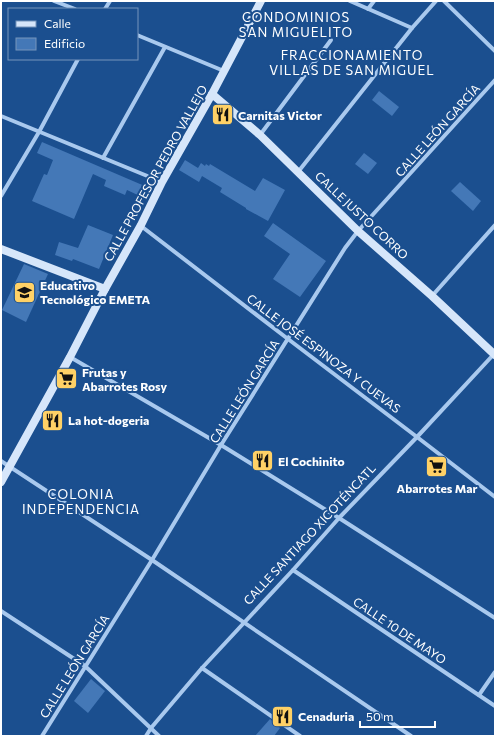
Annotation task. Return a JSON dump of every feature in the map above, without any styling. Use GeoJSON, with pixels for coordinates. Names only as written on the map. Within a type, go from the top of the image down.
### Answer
{"type":"FeatureCollection","features":[{"type":"Feature","properties":{"kind":"street"},"geometry":{"type":"LineString","coordinates":[[54,1],[72,8]]}},
{"type":"Feature","properties":{"kind":"street","name":"CALLE PROFESOR PEDRO VALLEJO"},"geometry":{"type":"LineString","coordinates":[[1,482],[141,225],[162,182],[212,94],[262,1]]}},
{"type":"Feature","properties":{"kind":"street"},"geometry":{"type":"LineString","coordinates":[[350,1],[412,28]]}},
{"type":"Feature","properties":{"kind":"street"},"geometry":{"type":"LineString","coordinates":[[368,9],[374,1]]}},
{"type":"Feature","properties":{"kind":"street"},"geometry":{"type":"LineString","coordinates":[[298,172],[412,28],[436,1]]}},
{"type":"Feature","properties":{"kind":"street"},"geometry":{"type":"LineString","coordinates":[[444,1],[495,51]]}},
{"type":"Feature","properties":{"kind":"street"},"geometry":{"type":"LineString","coordinates":[[138,35],[224,71]]}},
{"type":"Feature","properties":{"kind":"street"},"geometry":{"type":"LineString","coordinates":[[260,135],[331,40]]}},
{"type":"Feature","properties":{"kind":"street"},"geometry":{"type":"LineString","coordinates":[[103,158],[165,47]]}},
{"type":"Feature","properties":{"kind":"street"},"geometry":{"type":"LineString","coordinates":[[1,196],[39,132],[77,60]]}},
{"type":"Feature","properties":{"kind":"street","name":"CALLE LEÓN GARCÍA"},"geometry":{"type":"LineString","coordinates":[[42,736],[152,560],[221,445],[345,248],[358,231],[495,80]]}},
{"type":"Feature","properties":{"kind":"street","name":"CALLE JUSTO CORRO"},"geometry":{"type":"LineString","coordinates":[[212,94],[260,135],[358,231],[495,353]]}},
{"type":"Feature","properties":{"kind":"street"},"geometry":{"type":"LineString","coordinates":[[1,116],[162,182]]}},
{"type":"Feature","properties":{"kind":"street","name":"CALLE JOSÉ ESPINOZA Y CUEVAS"},"geometry":{"type":"LineString","coordinates":[[141,225],[495,497]]}},
{"type":"Feature","properties":{"kind":"street"},"geometry":{"type":"LineString","coordinates":[[432,296],[495,225]]}},
{"type":"Feature","properties":{"kind":"street"},"geometry":{"type":"LineString","coordinates":[[1,249],[105,289]]}},
{"type":"Feature","properties":{"kind":"street","name":"CALLE SANTIAGO XICOTÉNCATL"},"geometry":{"type":"LineString","coordinates":[[146,736],[151,728],[202,668],[339,518],[495,353]]}},
{"type":"Feature","properties":{"kind":"street"},"geometry":{"type":"LineString","coordinates":[[70,356],[221,445],[339,518],[495,618]]}},
{"type":"Feature","properties":{"kind":"street"},"geometry":{"type":"LineString","coordinates":[[1,461],[152,560],[411,736]]}},
{"type":"Feature","properties":{"kind":"street","name":"CALLE 10 DE MAYO"},"geometry":{"type":"LineString","coordinates":[[293,570],[495,706]]}},
{"type":"Feature","properties":{"kind":"street"},"geometry":{"type":"LineString","coordinates":[[1,611],[85,666],[159,736]]}},
{"type":"Feature","properties":{"kind":"street"},"geometry":{"type":"LineString","coordinates":[[202,668],[300,736]]}},
{"type":"Feature","properties":{"kind":"street"},"geometry":{"type":"LineString","coordinates":[[479,695],[495,672]]}},
{"type":"Feature","properties":{"kind":"building"},"geometry":{"type":"Polygon","coordinates":[[[379,91],[399,107],[392,116],[372,100],[379,91]]]}},
{"type":"Feature","properties":{"kind":"building"},"geometry":{"type":"Polygon","coordinates":[[[42,142],[147,187],[142,197],[127,190],[125,195],[104,186],[106,180],[93,174],[74,219],[32,201],[44,174],[47,175],[53,160],[37,153],[42,142]]]}},
{"type":"Feature","properties":{"kind":"building"},"geometry":{"type":"Polygon","coordinates":[[[364,153],[377,163],[368,174],[355,164],[364,153]]]}},
{"type":"Feature","properties":{"kind":"building"},"geometry":{"type":"Polygon","coordinates":[[[185,160],[198,168],[201,163],[205,166],[206,164],[209,166],[210,164],[255,191],[263,178],[285,190],[268,221],[220,192],[222,188],[202,176],[199,182],[179,170],[185,160]]]}},
{"type":"Feature","properties":{"kind":"building"},"geometry":{"type":"Polygon","coordinates":[[[460,182],[481,201],[473,211],[451,191],[460,182]]]}},
{"type":"Feature","properties":{"kind":"building"},"geometry":{"type":"Polygon","coordinates":[[[273,223],[326,261],[300,297],[273,279],[290,254],[264,236],[273,223]]]}},
{"type":"Feature","properties":{"kind":"building"},"geometry":{"type":"Polygon","coordinates":[[[88,225],[113,235],[99,269],[73,259],[72,261],[55,255],[59,242],[78,248],[88,225]]]}},
{"type":"Feature","properties":{"kind":"building","name":"Educativo Tecnológico EMETA"},"geometry":{"type":"Polygon","coordinates":[[[24,264],[48,274],[26,322],[2,310],[24,264]]]}},
{"type":"Feature","properties":{"kind":"building"},"geometry":{"type":"Polygon","coordinates":[[[91,679],[105,691],[88,713],[74,701],[91,679]]]}},
{"type":"Feature","properties":{"kind":"building"},"geometry":{"type":"Polygon","coordinates":[[[270,719],[280,728],[274,736],[255,736],[270,719]]]}},
{"type":"Feature","properties":{"kind":"place","name":"Carnitas Victor"},"geometry":{"type":"Point","coordinates":[223,115]}},
{"type":"Feature","properties":{"kind":"place","name":"Educativo Tecnológico EMETA"},"geometry":{"type":"Point","coordinates":[25,292]}},
{"type":"Feature","properties":{"kind":"place","name":"Frutas y Abarrotes Rosy"},"geometry":{"type":"Point","coordinates":[66,379]}},
{"type":"Feature","properties":{"kind":"place","name":"La hot-dogeria"},"geometry":{"type":"Point","coordinates":[52,420]}},
{"type":"Feature","properties":{"kind":"place","name":"El Cochinito"},"geometry":{"type":"Point","coordinates":[263,461]}},
{"type":"Feature","properties":{"kind":"place","name":"Abarrotes Mar"},"geometry":{"type":"Point","coordinates":[437,467]}},
{"type":"Feature","properties":{"kind":"place","name":"Cenaduria"},"geometry":{"type":"Point","coordinates":[282,716]}},
{"type":"Feature","properties":{"kind":"district","name":"CONDOMINIOS SAN MIGUELITO"},"geometry":{"type":"Point","coordinates":[296,24]}},
{"type":"Feature","properties":{"kind":"district","name":"FRACCIONAMIENTO VILLAS DE SAN MIGUEL"},"geometry":{"type":"Point","coordinates":[352,62]}},
{"type":"Feature","properties":{"kind":"district","name":"COLONIA INDEPENDENCIA"},"geometry":{"type":"Point","coordinates":[81,502]}}]}
